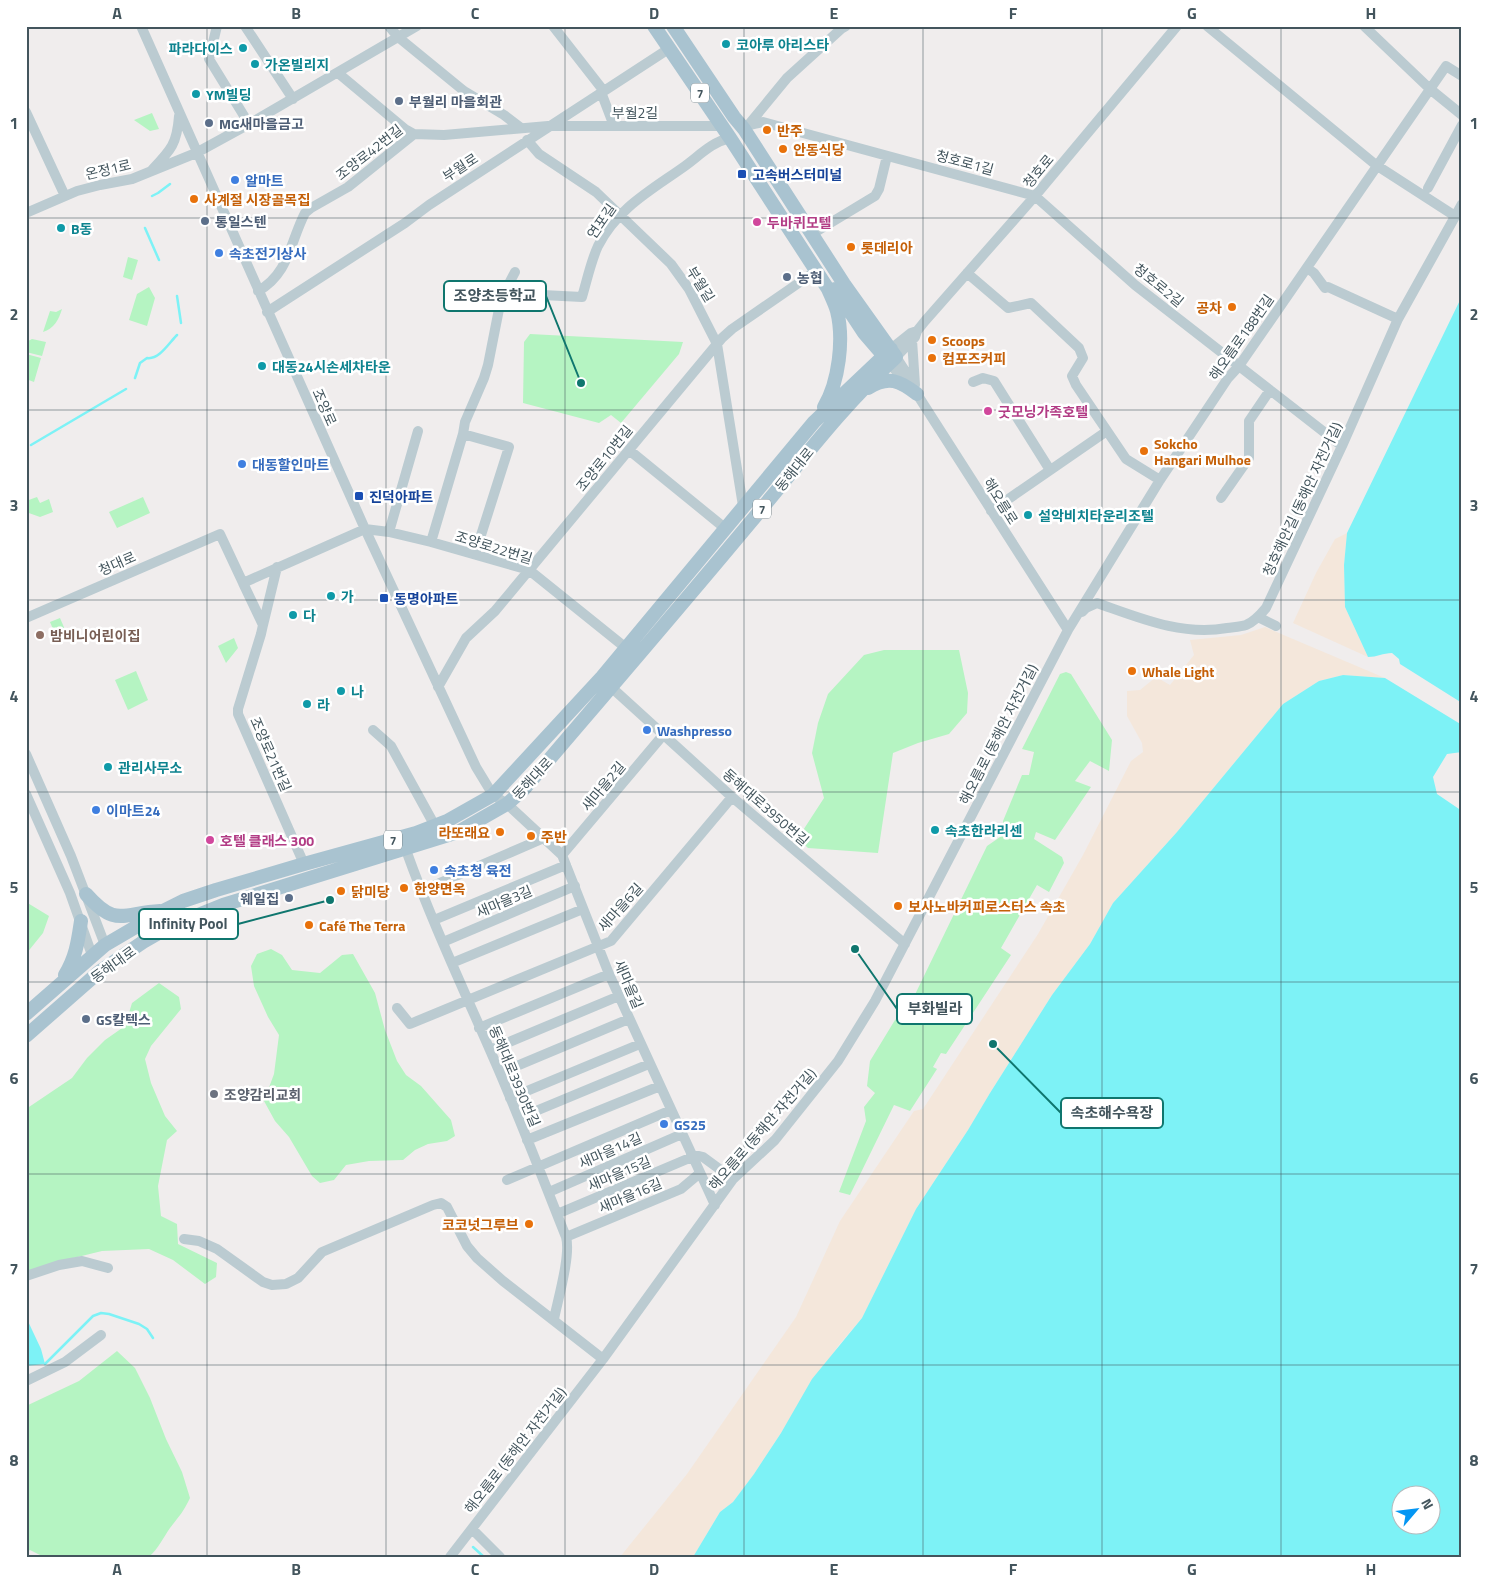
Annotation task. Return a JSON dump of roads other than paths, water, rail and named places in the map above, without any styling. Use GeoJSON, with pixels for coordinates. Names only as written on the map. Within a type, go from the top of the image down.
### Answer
{"type":"FeatureCollection","features":[{"type":"Feature","properties":{"kind":"main road","name":"동해대로"},"geometry":{"type":"LineString","coordinates":[[26,1014],[105,945],[163,911],[198,895],[401,838],[447,821],[493,795],[602,678],[814,422],[831,395],[836,376],[840,329],[837,309],[828,289],[730,138],[654,26]]}},
{"type":"Feature","properties":{"kind":"main road","name":"7"},"geometry":{"type":"LineString","coordinates":[[673,26],[734,117],[747,127],[812,234],[890,356]]}},
{"type":"Feature","properties":{"kind":"main road"},"geometry":{"type":"LineString","coordinates":[[730,138],[747,127]]}},
{"type":"Feature","properties":{"kind":"main road","name":"동해대로"},"geometry":{"type":"LineString","coordinates":[[790,231],[811,253],[864,333],[890,356]]}},
{"type":"Feature","properties":{"kind":"main road","name":"동해대로"},"geometry":{"type":"LineString","coordinates":[[26,1036],[112,962],[156,935],[204,912],[406,850],[458,832],[507,804],[524,789],[637,658],[796,468],[838,414],[859,393],[890,356]]}},
{"type":"Feature","properties":{"kind":"main road","name":"동해대로"},"geometry":{"type":"LineString","coordinates":[[814,422],[890,356]]}},
{"type":"Feature","properties":{"kind":"main road"},"geometry":{"type":"LineString","coordinates":[[859,393],[878,382],[884,381],[904,384],[915,390]]}},
{"type":"Feature","properties":{"kind":"main road"},"geometry":{"type":"LineString","coordinates":[[626,648],[637,658]]}},
{"type":"Feature","properties":{"kind":"main road"},"geometry":{"type":"LineString","coordinates":[[86,894],[97,907],[107,914],[116,917],[141,912],[163,911]]}},
{"type":"Feature","properties":{"kind":"main road"},"geometry":{"type":"LineString","coordinates":[[61,983],[76,954],[81,921]]}},
{"type":"Feature","properties":{"kind":"main road"},"geometry":{"type":"LineString","coordinates":[[105,945],[112,962]]}},
{"type":"Feature","properties":{"kind":"main road"},"geometry":{"type":"LineString","coordinates":[[92,955],[100,972]]}},
{"type":"Feature","properties":{"kind":"street","name":"조양로"},"geometry":{"type":"LineString","coordinates":[[141,26],[196,154],[365,529],[476,767],[493,795]]}},
{"type":"Feature","properties":{"kind":"street"},"geometry":{"type":"LineString","coordinates":[[217,26],[209,59],[250,124]]}},
{"type":"Feature","properties":{"kind":"street"},"geometry":{"type":"LineString","coordinates":[[245,26],[293,99]]}},
{"type":"Feature","properties":{"kind":"street"},"geometry":{"type":"LineString","coordinates":[[389,26],[398,37],[464,91],[504,115],[521,128]]}},
{"type":"Feature","properties":{"kind":"street","name":"온정1로"},"geometry":{"type":"LineString","coordinates":[[26,213],[90,187],[126,181],[196,154],[417,26]]}},
{"type":"Feature","properties":{"kind":"street"},"geometry":{"type":"LineString","coordinates":[[553,26],[602,91],[614,126]]}},
{"type":"Feature","properties":{"kind":"street"},"geometry":{"type":"LineString","coordinates":[[747,127],[787,78],[846,26]]}},
{"type":"Feature","properties":{"kind":"street","name":"청호로"},"geometry":{"type":"LineString","coordinates":[[890,356],[910,333],[915,336],[967,273],[1036,196],[1177,26]]}},
{"type":"Feature","properties":{"kind":"street"},"geometry":{"type":"LineString","coordinates":[[1207,26],[1376,165],[1456,216]]}},
{"type":"Feature","properties":{"kind":"street"},"geometry":{"type":"LineString","coordinates":[[1364,26],[1430,89],[1462,115]]}},
{"type":"Feature","properties":{"kind":"street","name":"부월로"},"geometry":{"type":"LineString","coordinates":[[268,312],[405,223],[428,204],[670,48]]}},
{"type":"Feature","properties":{"kind":"street","name":"해오름로188번길"},"geometry":{"type":"LineString","coordinates":[[1068,630],[1160,480],[1228,378],[1239,366],[1446,66],[1462,76]]}},
{"type":"Feature","properties":{"kind":"street"},"geometry":{"type":"LineString","coordinates":[[338,73],[405,129],[414,134]]}},
{"type":"Feature","properties":{"kind":"street"},"geometry":{"type":"LineString","coordinates":[[26,112],[65,196]]}},
{"type":"Feature","properties":{"kind":"street"},"geometry":{"type":"LineString","coordinates":[[149,173],[173,145],[177,135],[179,115]]}},
{"type":"Feature","properties":{"kind":"street","name":"청호로1길"},"geometry":{"type":"LineString","coordinates":[[747,127],[763,122],[1036,196]]}},
{"type":"Feature","properties":{"kind":"street"},"geometry":{"type":"LineString","coordinates":[[1428,188],[1462,125]]}},
{"type":"Feature","properties":{"kind":"street","name":"조양로42번길"},"geometry":{"type":"LineString","coordinates":[[258,291],[270,284],[281,272],[306,213],[311,208],[348,187],[414,134],[444,135],[548,126]]}},
{"type":"Feature","properties":{"kind":"street","name":"부월2길"},"geometry":{"type":"LineString","coordinates":[[548,126],[722,126]]}},
{"type":"Feature","properties":{"kind":"street","name":"연포길"},"geometry":{"type":"LineString","coordinates":[[504,293],[582,297],[598,246],[619,214],[646,192],[684,167],[718,141],[730,138]]}},
{"type":"Feature","properties":{"kind":"street","name":"부월길"},"geometry":{"type":"LineString","coordinates":[[527,140],[539,154],[596,192],[671,264],[689,289],[717,344],[743,506]]}},
{"type":"Feature","properties":{"kind":"street"},"geometry":{"type":"LineString","coordinates":[[812,234],[875,196],[888,156]]}},
{"type":"Feature","properties":{"kind":"street","name":"청호로2길"},"geometry":{"type":"LineString","coordinates":[[1036,196],[1135,285],[1342,446]]}},
{"type":"Feature","properties":{"kind":"street","name":"청호해안길 (동해안 자전거길)"},"geometry":{"type":"LineString","coordinates":[[1258,617],[1266,608],[1342,446],[1398,319],[1462,204]]}},
{"type":"Feature","properties":{"kind":"street"},"geometry":{"type":"LineString","coordinates":[[1307,268],[1314,273],[1325,288],[1328,287],[1398,319]]}},
{"type":"Feature","properties":{"kind":"street","name":"조양로10번길"},"geometry":{"type":"LineString","coordinates":[[438,687],[466,638],[495,611],[717,344],[732,329],[816,271]]}},
{"type":"Feature","properties":{"kind":"street"},"geometry":{"type":"LineString","coordinates":[[431,542],[465,422],[488,365],[501,299],[516,272]]}},
{"type":"Feature","properties":{"kind":"street"},"geometry":{"type":"LineString","coordinates":[[967,273],[1008,308],[1031,303],[1079,348],[1083,358],[1072,376],[1126,459],[1160,480]]}},
{"type":"Feature","properties":{"kind":"street"},"geometry":{"type":"LineString","coordinates":[[915,336],[915,390]]}},
{"type":"Feature","properties":{"kind":"street","name":"해오름로"},"geometry":{"type":"LineString","coordinates":[[890,356],[905,381],[915,390],[1068,630]]}},
{"type":"Feature","properties":{"kind":"street"},"geometry":{"type":"LineString","coordinates":[[973,382],[983,378],[994,382],[1050,470]]}},
{"type":"Feature","properties":{"kind":"street"},"geometry":{"type":"LineString","coordinates":[[1221,498],[1249,458],[1249,421],[1270,390]]}},
{"type":"Feature","properties":{"kind":"street"},"geometry":{"type":"LineString","coordinates":[[389,532],[418,431]]}},
{"type":"Feature","properties":{"kind":"street"},"geometry":{"type":"LineString","coordinates":[[991,511],[1107,431]]}},
{"type":"Feature","properties":{"kind":"street"},"geometry":{"type":"LineString","coordinates":[[463,434],[509,447],[475,554]]}},
{"type":"Feature","properties":{"kind":"street"},"geometry":{"type":"LineString","coordinates":[[629,450],[726,529]]}},
{"type":"Feature","properties":{"kind":"street"},"geometry":{"type":"LineString","coordinates":[[263,625],[243,583],[365,529]]}},
{"type":"Feature","properties":{"kind":"street","name":"조양로22번길"},"geometry":{"type":"LineString","coordinates":[[365,529],[389,532],[431,542],[529,570],[626,648]]}},
{"type":"Feature","properties":{"kind":"street","name":"청대로"},"geometry":{"type":"LineString","coordinates":[[26,618],[220,534],[243,583]]}},
{"type":"Feature","properties":{"kind":"street","name":"조양로21번길"},"geometry":{"type":"LineString","coordinates":[[276,567],[262,634],[238,714],[304,864]]}},
{"type":"Feature","properties":{"kind":"street"},"geometry":{"type":"LineString","coordinates":[[1068,630],[1086,608],[1097,603],[1170,628],[1188,630],[1221,629],[1247,625],[1258,617],[1276,626]]}},
{"type":"Feature","properties":{"kind":"street","name":"해오름로 (동해안 자전거길)"},"geometry":{"type":"LineString","coordinates":[[450,1557],[603,1359],[734,1180],[775,1140],[838,1061],[875,1001],[1068,630]]}},
{"type":"Feature","properties":{"kind":"street","name":"동해대로3950번길"},"geometry":{"type":"LineString","coordinates":[[611,687],[732,797],[905,944]]}},
{"type":"Feature","properties":{"kind":"street"},"geometry":{"type":"LineString","coordinates":[[373,730],[391,746],[435,826]]}},
{"type":"Feature","properties":{"kind":"street","name":"새마을2길"},"geometry":{"type":"LineString","coordinates":[[562,854],[664,734]]}},
{"type":"Feature","properties":{"kind":"street"},"geometry":{"type":"LineString","coordinates":[[26,754],[55,819],[105,945]]}},
{"type":"Feature","properties":{"kind":"street"},"geometry":{"type":"LineString","coordinates":[[26,794],[81,921],[92,955]]}},
{"type":"Feature","properties":{"kind":"street","name":"새마을길"},"geometry":{"type":"LineString","coordinates":[[493,795],[507,804],[562,854],[618,996],[715,1205]]}},
{"type":"Feature","properties":{"kind":"street","name":"새마을6길"},"geometry":{"type":"LineString","coordinates":[[397,1008],[410,1024],[611,941],[732,797]]}},
{"type":"Feature","properties":{"kind":"street"},"geometry":{"type":"LineString","coordinates":[[41,828],[55,819]]}},
{"type":"Feature","properties":{"kind":"street"},"geometry":{"type":"LineString","coordinates":[[421,891],[544,838]]}},
{"type":"Feature","properties":{"kind":"street","name":"동해대로3930번길"},"geometry":{"type":"LineString","coordinates":[[406,850],[467,1001],[519,1118],[566,1237],[568,1248],[554,1319]]}},
{"type":"Feature","properties":{"kind":"street"},"geometry":{"type":"LineString","coordinates":[[434,920],[566,865]]}},
{"type":"Feature","properties":{"kind":"street","name":"새마을3길"},"geometry":{"type":"LineString","coordinates":[[443,942],[575,886]]}},
{"type":"Feature","properties":{"kind":"street"},"geometry":{"type":"LineString","coordinates":[[452,963],[584,909]]}},
{"type":"Feature","properties":{"kind":"street"},"geometry":{"type":"LineString","coordinates":[[479,1028],[609,974]]}},
{"type":"Feature","properties":{"kind":"street"},"geometry":{"type":"LineString","coordinates":[[490,1050],[618,996]]}},
{"type":"Feature","properties":{"kind":"street"},"geometry":{"type":"LineString","coordinates":[[500,1074],[629,1019]]}},
{"type":"Feature","properties":{"kind":"street"},"geometry":{"type":"LineString","coordinates":[[510,1098],[640,1044]]}},
{"type":"Feature","properties":{"kind":"street"},"geometry":{"type":"LineString","coordinates":[[519,1118],[649,1064]]}},
{"type":"Feature","properties":{"kind":"street"},"geometry":{"type":"LineString","coordinates":[[527,1140],[660,1086]]}},
{"type":"Feature","properties":{"kind":"street"},"geometry":{"type":"LineString","coordinates":[[507,1180],[671,1110]]}},
{"type":"Feature","properties":{"kind":"street","name":"새마을14길"},"geometry":{"type":"LineString","coordinates":[[549,1192],[682,1134]]}},
{"type":"Feature","properties":{"kind":"street"},"geometry":{"type":"LineString","coordinates":[[692,1155],[703,1157],[734,1180]]}},
{"type":"Feature","properties":{"kind":"street","name":"새마을15길"},"geometry":{"type":"LineString","coordinates":[[557,1214],[692,1155]]}},
{"type":"Feature","properties":{"kind":"street","name":"새마을16길"},"geometry":{"type":"LineString","coordinates":[[566,1237],[681,1189],[700,1173]]}},
{"type":"Feature","properties":{"kind":"street"},"geometry":{"type":"LineString","coordinates":[[184,1239],[199,1241],[217,1249],[263,1282],[272,1285],[286,1284],[298,1278],[322,1252],[441,1203],[447,1207],[468,1246],[477,1258],[503,1281],[603,1359]]}},
{"type":"Feature","properties":{"kind":"street"},"geometry":{"type":"LineString","coordinates":[[26,1276],[59,1265],[82,1261],[108,1268]]}},
{"type":"Feature","properties":{"kind":"street"},"geometry":{"type":"LineString","coordinates":[[26,1381],[65,1362],[101,1335]]}},
{"type":"Feature","properties":{"kind":"street"},"geometry":{"type":"LineString","coordinates":[[472,1529],[500,1557]]}},
{"type":"Feature","properties":{"kind":"water"},"geometry":{"type":"Polygon","coordinates":[[[1462,296],[1462,703],[1400,664],[1399,659],[1392,653],[1368,657],[1345,607],[1344,565],[1347,533],[1462,296]]]}},
{"type":"Feature","properties":{"kind":"water"},"geometry":{"type":"Polygon","coordinates":[[[1343,675],[1385,678],[1462,725],[1462,752],[1447,754],[1433,777],[1437,794],[1462,811],[1462,1557],[693,1557],[720,1512],[733,1502],[754,1474],[781,1433],[812,1379],[862,1318],[916,1209],[968,1130],[1052,995],[1090,944],[1113,903],[1177,832],[1283,704],[1319,681],[1343,675]]]}},
{"type":"Feature","properties":{"kind":"water"},"geometry":{"type":"Polygon","coordinates":[[[26,1317],[41,1349],[45,1364],[26,1366],[26,1317]]]}},
{"type":"Feature","properties":{"kind":"waterway"},"geometry":{"type":"LineString","coordinates":[[152,196],[170,184]]}},
{"type":"Feature","properties":{"kind":"waterway"},"geometry":{"type":"LineString","coordinates":[[145,228],[159,260]]}},
{"type":"Feature","properties":{"kind":"waterway"},"geometry":{"type":"LineString","coordinates":[[177,296],[181,323]]}},
{"type":"Feature","properties":{"kind":"waterway"},"geometry":{"type":"LineString","coordinates":[[135,378],[140,363],[147,358],[160,354],[177,335]]}},
{"type":"Feature","properties":{"kind":"waterway"},"geometry":{"type":"LineString","coordinates":[[31,445],[126,389]]}},
{"type":"Feature","properties":{"kind":"waterway"},"geometry":{"type":"LineString","coordinates":[[45,1364],[93,1316],[101,1313],[139,1324],[147,1329],[153,1338]]}},
{"type":"Feature","properties":{"kind":"waterway"},"geometry":{"type":"LineString","coordinates":[[473,1547],[484,1557]]}},
{"type":"Feature","properties":{"kind":"place","name":"코아루 아리스타"},"geometry":{"type":"Point","coordinates":[726,44]}},
{"type":"Feature","properties":{"kind":"place","name":"파라다이스"},"geometry":{"type":"Point","coordinates":[243,48]}},
{"type":"Feature","properties":{"kind":"place","name":"가온빌리지"},"geometry":{"type":"Point","coordinates":[255,64]}},
{"type":"Feature","properties":{"kind":"place","name":"YM빌딩"},"geometry":{"type":"Point","coordinates":[196,94]}},
{"type":"Feature","properties":{"kind":"place","name":"부월리 마을회관"},"geometry":{"type":"Point","coordinates":[399,101]}},
{"type":"Feature","properties":{"kind":"place","name":"MG새마을금고"},"geometry":{"type":"Point","coordinates":[209,123]}},
{"type":"Feature","properties":{"kind":"place","name":"반주"},"geometry":{"type":"Point","coordinates":[767,130]}},
{"type":"Feature","properties":{"kind":"place","name":"안동식당"},"geometry":{"type":"Point","coordinates":[783,149]}},
{"type":"Feature","properties":{"kind":"place","name":"고속버스터미널"},"geometry":{"type":"Point","coordinates":[742,174]}},
{"type":"Feature","properties":{"kind":"place","name":"알마트"},"geometry":{"type":"Point","coordinates":[235,180]}},
{"type":"Feature","properties":{"kind":"place","name":"사계절 시장골목집"},"geometry":{"type":"Point","coordinates":[194,199]}},
{"type":"Feature","properties":{"kind":"place","name":"통일스텐"},"geometry":{"type":"Point","coordinates":[205,221]}},
{"type":"Feature","properties":{"kind":"place","name":"두바퀴모텔"},"geometry":{"type":"Point","coordinates":[757,222]}},
{"type":"Feature","properties":{"kind":"place","name":"B동"},"geometry":{"type":"Point","coordinates":[61,228]}},
{"type":"Feature","properties":{"kind":"place","name":"롯데리아"},"geometry":{"type":"Point","coordinates":[851,247]}},
{"type":"Feature","properties":{"kind":"place","name":"속초전기상사"},"geometry":{"type":"Point","coordinates":[219,253]}},
{"type":"Feature","properties":{"kind":"place","name":"농협"},"geometry":{"type":"Point","coordinates":[787,277]}},
{"type":"Feature","properties":{"kind":"place","name":"공차"},"geometry":{"type":"Point","coordinates":[1232,307]}},
{"type":"Feature","properties":{"kind":"place","name":"Scoops"},"geometry":{"type":"Point","coordinates":[932,340]}},
{"type":"Feature","properties":{"kind":"place","name":"컴포즈커피"},"geometry":{"type":"Point","coordinates":[932,358]}},
{"type":"Feature","properties":{"kind":"place","name":"대동24시손세차타운"},"geometry":{"type":"Point","coordinates":[262,366]}},
{"type":"Feature","properties":{"kind":"place","name":"조양초등학교"},"geometry":{"type":"Point","coordinates":[581,383]}},
{"type":"Feature","properties":{"kind":"place","name":"굿모닝가족호텔"},"geometry":{"type":"Point","coordinates":[988,411]}},
{"type":"Feature","properties":{"kind":"place","name":"Sokcho Hangari Mulhoe"},"geometry":{"type":"Point","coordinates":[1144,451]}},
{"type":"Feature","properties":{"kind":"place","name":"대동할인마트"},"geometry":{"type":"Point","coordinates":[242,464]}},
{"type":"Feature","properties":{"kind":"place","name":"진덕아파트"},"geometry":{"type":"Point","coordinates":[359,496]}},
{"type":"Feature","properties":{"kind":"place","name":"설악비치타운리조텔"},"geometry":{"type":"Point","coordinates":[1028,515]}},
{"type":"Feature","properties":{"kind":"place","name":"가"},"geometry":{"type":"Point","coordinates":[331,596]}},
{"type":"Feature","properties":{"kind":"place","name":"동명아파트"},"geometry":{"type":"Point","coordinates":[384,598]}},
{"type":"Feature","properties":{"kind":"place","name":"다"},"geometry":{"type":"Point","coordinates":[293,615]}},
{"type":"Feature","properties":{"kind":"place","name":"밤비니어린이집"},"geometry":{"type":"Point","coordinates":[40,635]}},
{"type":"Feature","properties":{"kind":"place","name":"Whale Light"},"geometry":{"type":"Point","coordinates":[1132,671]}},
{"type":"Feature","properties":{"kind":"place","name":"나"},"geometry":{"type":"Point","coordinates":[341,691]}},
{"type":"Feature","properties":{"kind":"place","name":"라"},"geometry":{"type":"Point","coordinates":[307,704]}},
{"type":"Feature","properties":{"kind":"place","name":"Washpresso"},"geometry":{"type":"Point","coordinates":[647,730]}},
{"type":"Feature","properties":{"kind":"place","name":"관리사무소"},"geometry":{"type":"Point","coordinates":[108,767]}},
{"type":"Feature","properties":{"kind":"place","name":"이마트24"},"geometry":{"type":"Point","coordinates":[96,810]}},
{"type":"Feature","properties":{"kind":"place","name":"속초한라리센"},"geometry":{"type":"Point","coordinates":[935,830]}},
{"type":"Feature","properties":{"kind":"place","name":"라또래요"},"geometry":{"type":"Point","coordinates":[500,832]}},
{"type":"Feature","properties":{"kind":"place","name":"주반"},"geometry":{"type":"Point","coordinates":[531,836]}},
{"type":"Feature","properties":{"kind":"place","name":"호텔 클래스 300"},"geometry":{"type":"Point","coordinates":[210,840]}},
{"type":"Feature","properties":{"kind":"place","name":"속초청 육전"},"geometry":{"type":"Point","coordinates":[434,870]}},
{"type":"Feature","properties":{"kind":"place","name":"한양면옥"},"geometry":{"type":"Point","coordinates":[404,888]}},
{"type":"Feature","properties":{"kind":"place","name":"닭미당"},"geometry":{"type":"Point","coordinates":[341,891]}},
{"type":"Feature","properties":{"kind":"place","name":"웨일집"},"geometry":{"type":"Point","coordinates":[289,898]}},
{"type":"Feature","properties":{"kind":"place","name":"Infinity Pool"},"geometry":{"type":"Point","coordinates":[330,900]}},
{"type":"Feature","properties":{"kind":"place","name":"보사노바커피로스터스 속초"},"geometry":{"type":"Point","coordinates":[898,906]}},
{"type":"Feature","properties":{"kind":"place","name":"Café The Terra"},"geometry":{"type":"Point","coordinates":[309,925]}},
{"type":"Feature","properties":{"kind":"place","name":"부화빌라"},"geometry":{"type":"Point","coordinates":[855,949]}},
{"type":"Feature","properties":{"kind":"place","name":"GS칼텍스"},"geometry":{"type":"Point","coordinates":[86,1019]}},
{"type":"Feature","properties":{"kind":"place","name":"속초해수욕장"},"geometry":{"type":"Point","coordinates":[993,1044]}},
{"type":"Feature","properties":{"kind":"place","name":"조양감리교회"},"geometry":{"type":"Point","coordinates":[214,1094]}},
{"type":"Feature","properties":{"kind":"place","name":"GS25"},"geometry":{"type":"Point","coordinates":[664,1124]}},
{"type":"Feature","properties":{"kind":"place","name":"코코넛그루브"},"geometry":{"type":"Point","coordinates":[529,1224]}}]}
